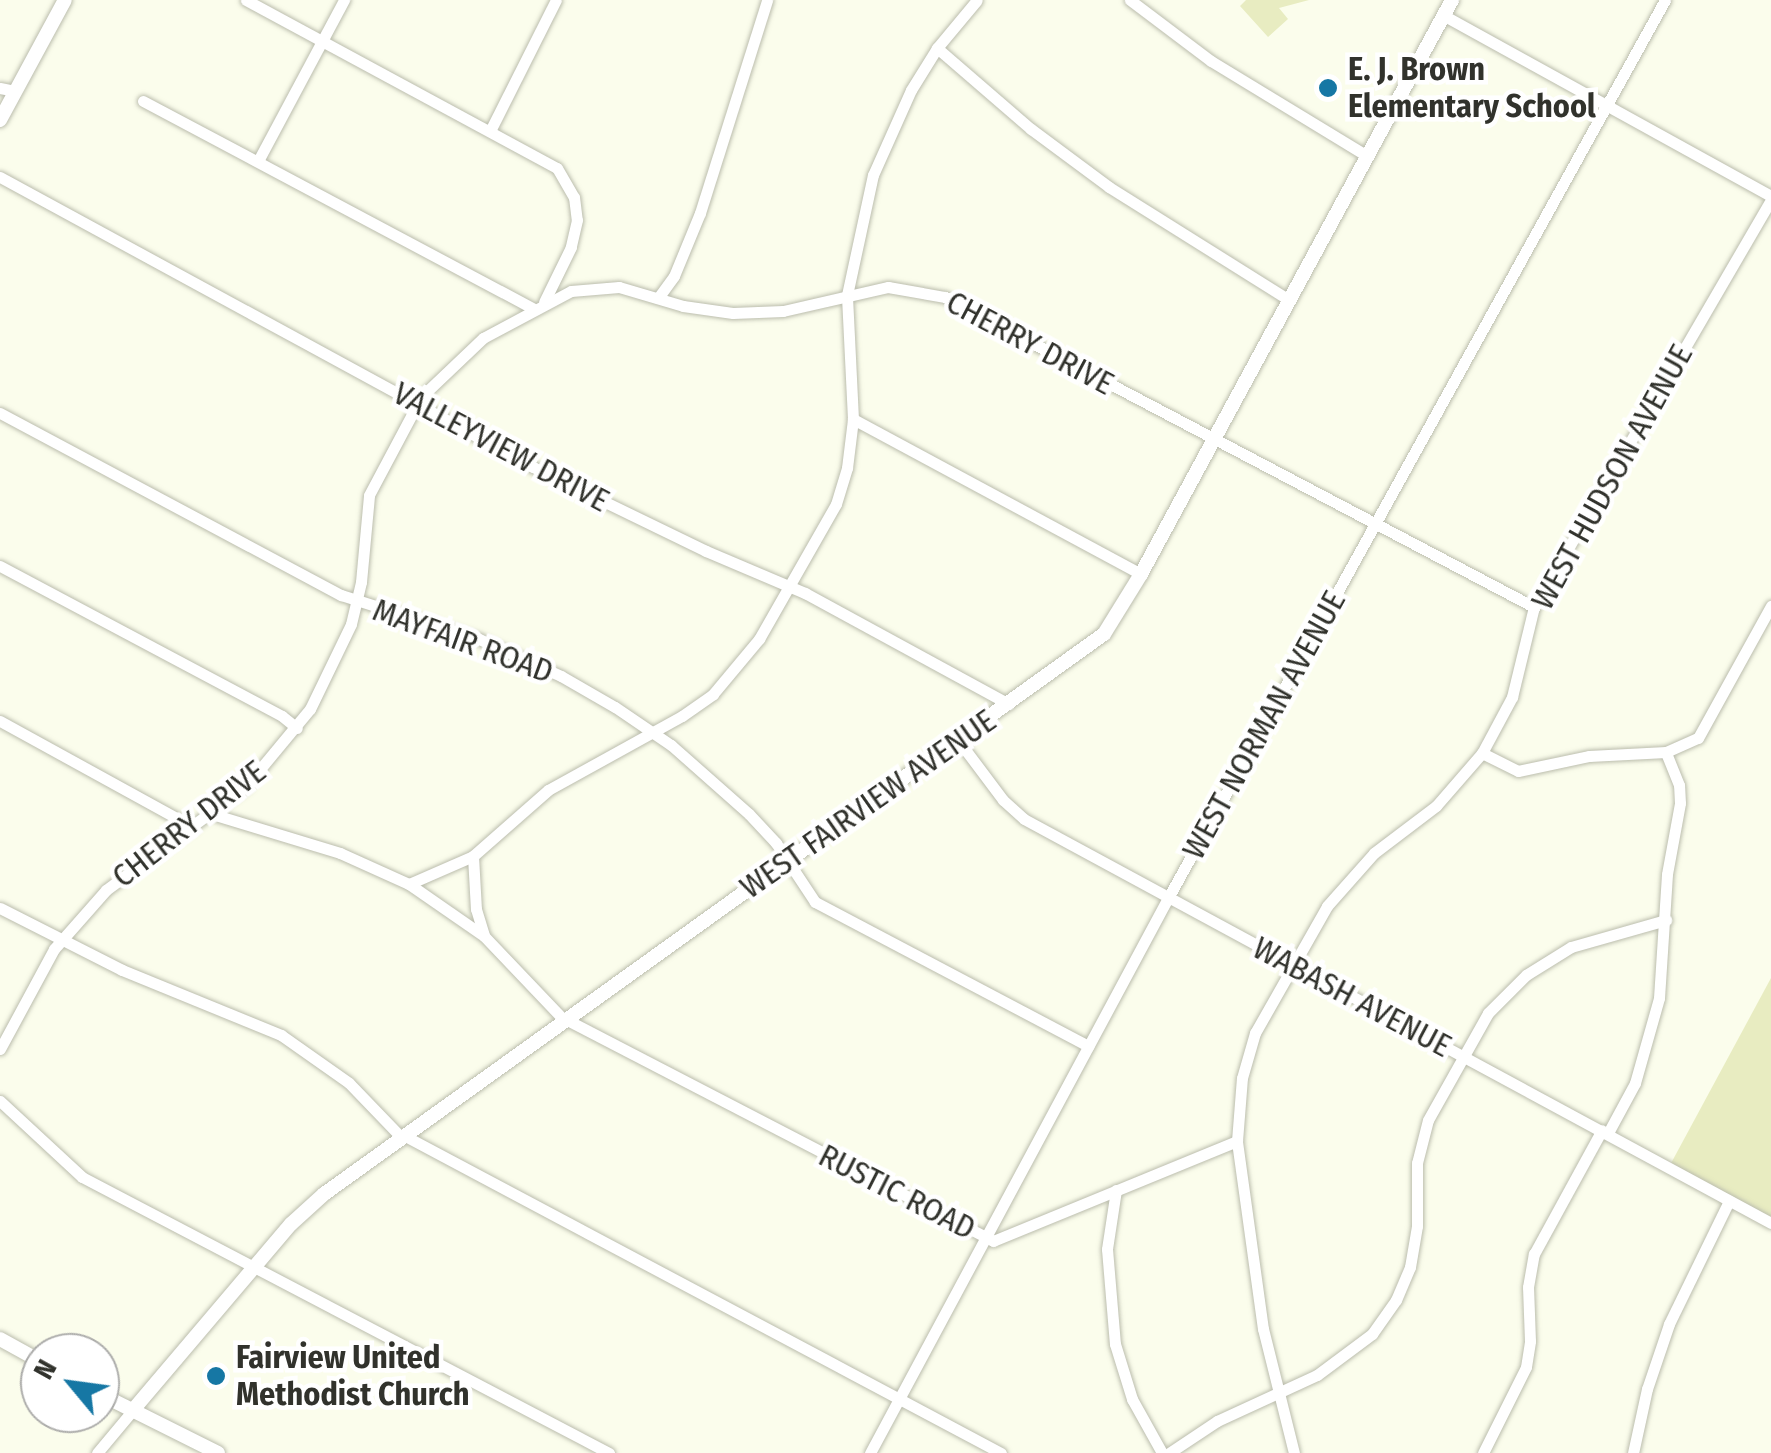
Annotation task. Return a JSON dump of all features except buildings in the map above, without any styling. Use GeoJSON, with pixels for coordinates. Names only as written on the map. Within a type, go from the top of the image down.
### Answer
{"type":"FeatureCollection","features":[{"type":"Feature","properties":{"kind":"street"},"geometry":{"type":"LineString","coordinates":[[0,120],[66,0]]}},
{"type":"Feature","properties":{"kind":"street"},"geometry":{"type":"LineString","coordinates":[[143,100],[538,305],[575,234],[574,197],[550,162],[246,0]]}},
{"type":"Feature","properties":{"kind":"street"},"geometry":{"type":"LineString","coordinates":[[258,161],[344,0]]}},
{"type":"Feature","properties":{"kind":"street"},"geometry":{"type":"LineString","coordinates":[[491,129],[556,0]]}},
{"type":"Feature","properties":{"kind":"street"},"geometry":{"type":"LineString","coordinates":[[658,298],[674,276],[700,213],[767,0]]}},
{"type":"Feature","properties":{"kind":"street"},"geometry":{"type":"LineString","coordinates":[[409,884],[472,856],[548,790],[713,694],[736,671],[836,504],[847,468],[853,419],[847,295],[873,175],[896,118],[937,48],[977,0]]}},
{"type":"Feature","properties":{"kind":"street"},"geometry":{"type":"LineString","coordinates":[[1130,0],[1211,62],[1367,156]]}},
{"type":"Feature","properties":{"kind":"street","name":"WEST FAIRVIEW AVENUE"},"geometry":{"type":"LineString","coordinates":[[97,1453],[311,1204],[1104,634],[1142,574],[1452,0]]}},
{"type":"Feature","properties":{"kind":"street","name":"WEST NORMAN AVENUE"},"geometry":{"type":"LineString","coordinates":[[870,1453],[1168,898],[1665,0]]}},
{"type":"Feature","properties":{"kind":"street"},"geometry":{"type":"LineString","coordinates":[[1443,15],[1771,197]]}},
{"type":"Feature","properties":{"kind":"street"},"geometry":{"type":"LineString","coordinates":[[937,48],[1030,130],[1109,188],[1290,300]]}},
{"type":"Feature","properties":{"kind":"street"},"geometry":{"type":"LineString","coordinates":[[0,88],[16,90]]}},
{"type":"Feature","properties":{"kind":"street","name":"VALLEYVIEW DRIVE"},"geometry":{"type":"LineString","coordinates":[[0,176],[611,506],[790,586],[1009,704]]}},
{"type":"Feature","properties":{"kind":"street","name":"WEST HUDSON AVENUE"},"geometry":{"type":"LineString","coordinates":[[1294,1453],[1251,1261],[1237,1141],[1249,1050],[1313,926],[1349,879],[1374,853],[1436,806],[1482,753],[1512,697],[1534,608],[1771,197]]}},
{"type":"Feature","properties":{"kind":"street","name":"CHERRY DRIVE"},"geometry":{"type":"LineString","coordinates":[[0,1049],[62,941],[114,883],[246,786],[297,728],[340,651],[356,602],[369,495],[417,404],[483,338],[570,291],[606,286],[712,312],[754,314],[888,286],[945,297],[1534,608]]}},
{"type":"Feature","properties":{"kind":"street","name":"MAYFAIR ROAD"},"geometry":{"type":"LineString","coordinates":[[0,413],[356,602],[479,640],[540,666],[652,732],[724,790],[776,844],[820,906],[1088,1046]]}},
{"type":"Feature","properties":{"kind":"street"},"geometry":{"type":"LineString","coordinates":[[853,419],[1142,574]]}},
{"type":"Feature","properties":{"kind":"street"},"geometry":{"type":"LineString","coordinates":[[0,566],[282,716],[297,728]]}},
{"type":"Feature","properties":{"kind":"street"},"geometry":{"type":"LineString","coordinates":[[1482,753],[1518,771],[1589,756],[1666,752],[1698,738],[1765,632],[1771,606]]}},
{"type":"Feature","properties":{"kind":"street"},"geometry":{"type":"LineString","coordinates":[[0,721],[193,827]]}},
{"type":"Feature","properties":{"kind":"street","name":"WABASH AVENUE"},"geometry":{"type":"LineString","coordinates":[[958,740],[1003,800],[1024,820],[1771,1223]]}},
{"type":"Feature","properties":{"kind":"street"},"geometry":{"type":"LineString","coordinates":[[1483,1453],[1526,1368],[1530,1342],[1528,1287],[1534,1254],[1635,1083],[1654,1024],[1679,785],[1666,752]]}},
{"type":"Feature","properties":{"kind":"street","name":"RUSTIC ROAD"},"geometry":{"type":"LineString","coordinates":[[212,814],[340,853],[409,884],[484,936],[566,1020],[984,1238],[1001,1241],[1237,1141]]}},
{"type":"Feature","properties":{"kind":"street"},"geometry":{"type":"LineString","coordinates":[[472,856],[476,909],[484,936]]}},
{"type":"Feature","properties":{"kind":"street"},"geometry":{"type":"LineString","coordinates":[[0,908],[62,941],[281,1035],[349,1083],[403,1137],[421,1148],[1001,1453]]}},
{"type":"Feature","properties":{"kind":"street"},"geometry":{"type":"LineString","coordinates":[[1116,1190],[1107,1250],[1112,1327],[1132,1399],[1166,1453],[1217,1421],[1348,1355],[1372,1334],[1396,1300],[1415,1243],[1422,1141],[1433,1108],[1495,1005],[1550,958],[1599,936],[1666,920]]}},
{"type":"Feature","properties":{"kind":"street"},"geometry":{"type":"LineString","coordinates":[[0,1101],[68,1168],[609,1453]]}},
{"type":"Feature","properties":{"kind":"street"},"geometry":{"type":"LineString","coordinates":[[1633,1453],[1660,1346],[1729,1200]]}},
{"type":"Feature","properties":{"kind":"street"},"geometry":{"type":"LineString","coordinates":[[120,1403],[218,1453]]}},
{"type":"Feature","properties":{"kind":"green space"},"geometry":{"type":"Polygon","coordinates":[[[1246,0],[1309,0],[1279,8],[1288,19],[1268,37],[1240,6],[1246,0]]]}},
{"type":"Feature","properties":{"kind":"green space"},"geometry":{"type":"Polygon","coordinates":[[[1771,978],[1771,1223],[1669,1167],[1771,978]]]}},
{"type":"Feature","properties":{"kind":"place","name":"E. J. Brown Elementary School"},"geometry":{"type":"Point","coordinates":[1328,88]}},
{"type":"Feature","properties":{"kind":"place","name":"Fairview United Methodist Church"},"geometry":{"type":"Point","coordinates":[216,1376]}}]}
